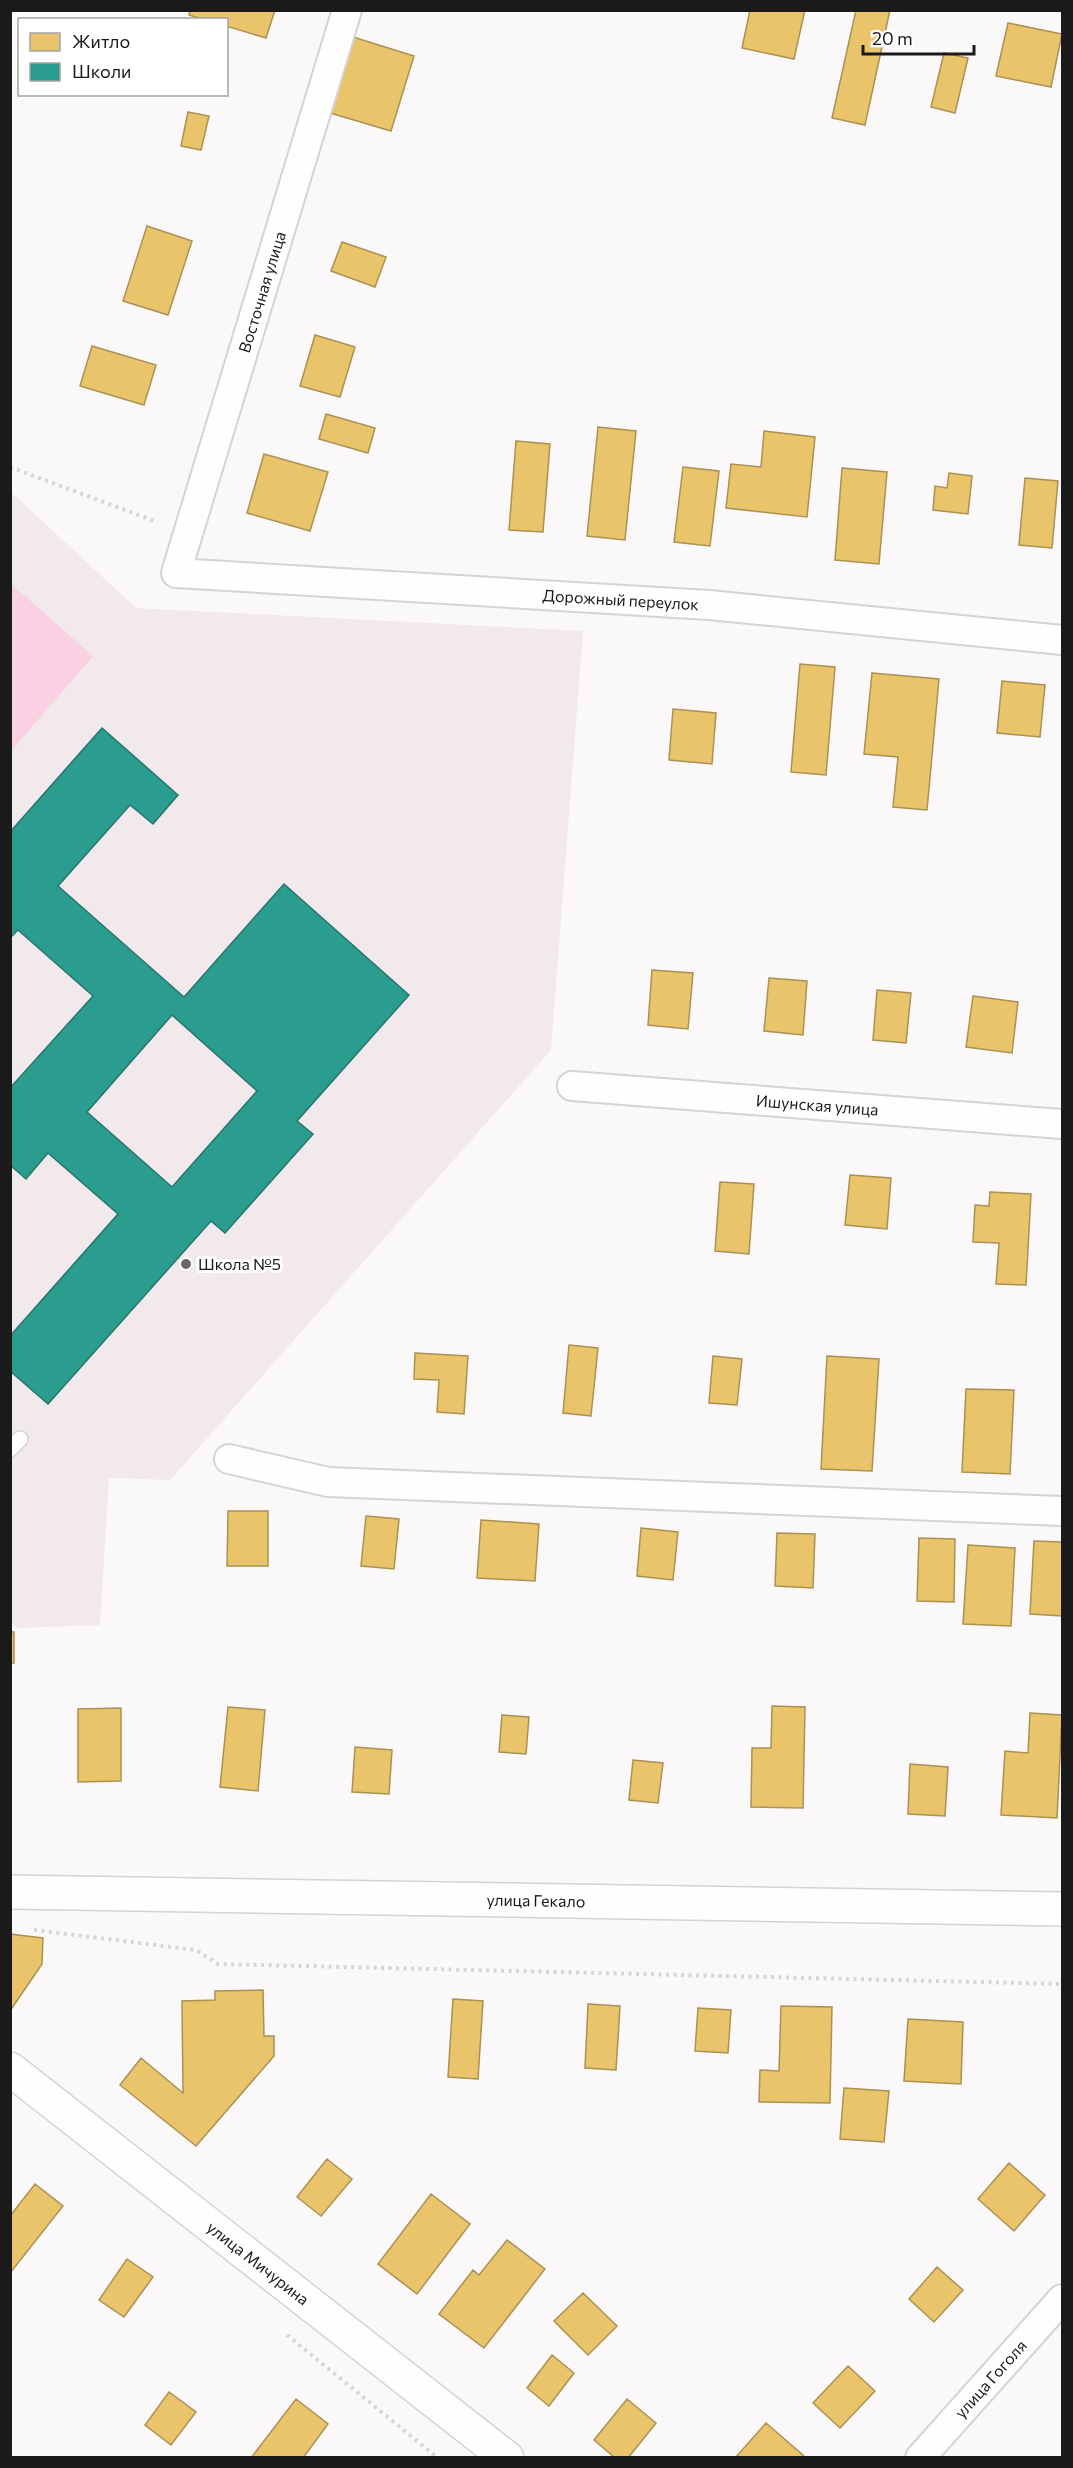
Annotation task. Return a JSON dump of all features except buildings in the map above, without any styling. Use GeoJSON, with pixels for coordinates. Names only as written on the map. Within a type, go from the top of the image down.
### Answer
{"type":"FeatureCollection","features":[{"type":"Feature","properties":{"kind":"main road","name":"улица Гекало"},"geometry":{"type":"LineString","coordinates":[[10,1892],[1062,1909]]}},
{"type":"Feature","properties":{"kind":"main road","name":"улица Мичурина"},"geometry":{"type":"LineString","coordinates":[[10,2069],[507,2457]]}},
{"type":"Feature","properties":{"kind":"street","name":"Восточная улица"},"geometry":{"type":"LineString","coordinates":[[176,573],[347,10]]}},
{"type":"Feature","properties":{"kind":"street","name":"Дорожный переулок"},"geometry":{"type":"LineString","coordinates":[[176,573],[709,605],[1062,640]]}},
{"type":"Feature","properties":{"kind":"street","name":"Ишунская улица"},"geometry":{"type":"LineString","coordinates":[[572,1086],[1062,1124]]}},
{"type":"Feature","properties":{"kind":"street"},"geometry":{"type":"LineString","coordinates":[[229,1459],[328,1482],[1062,1511]]}},
{"type":"Feature","properties":{"kind":"street","name":"улица Гоголя"},"geometry":{"type":"LineString","coordinates":[[920,2457],[1062,2299]]}},
{"type":"Feature","properties":{"kind":"path"},"geometry":{"type":"LineString","coordinates":[[10,467],[189,534]]}},
{"type":"Feature","properties":{"kind":"path"},"geometry":{"type":"LineString","coordinates":[[27,1926],[35,1931],[196,1950],[218,1964],[1062,1984]]}},
{"type":"Feature","properties":{"kind":"shaded area","name":"Школа №5"},"geometry":{"type":"Polygon","coordinates":[[[10,491],[136,608],[583,631],[551,1050],[170,1480],[109,1478],[100,1625],[17,1628],[11,1623],[10,491]]]}},
{"type":"Feature","properties":{"kind":"shaded area"},"geometry":{"type":"Polygon","coordinates":[[[11,584],[93,656],[11,751],[11,584]]]}},
{"type":"Feature","properties":{"kind":"place","name":"Школа №5"},"geometry":{"type":"Point","coordinates":[186,1264]}}]}
